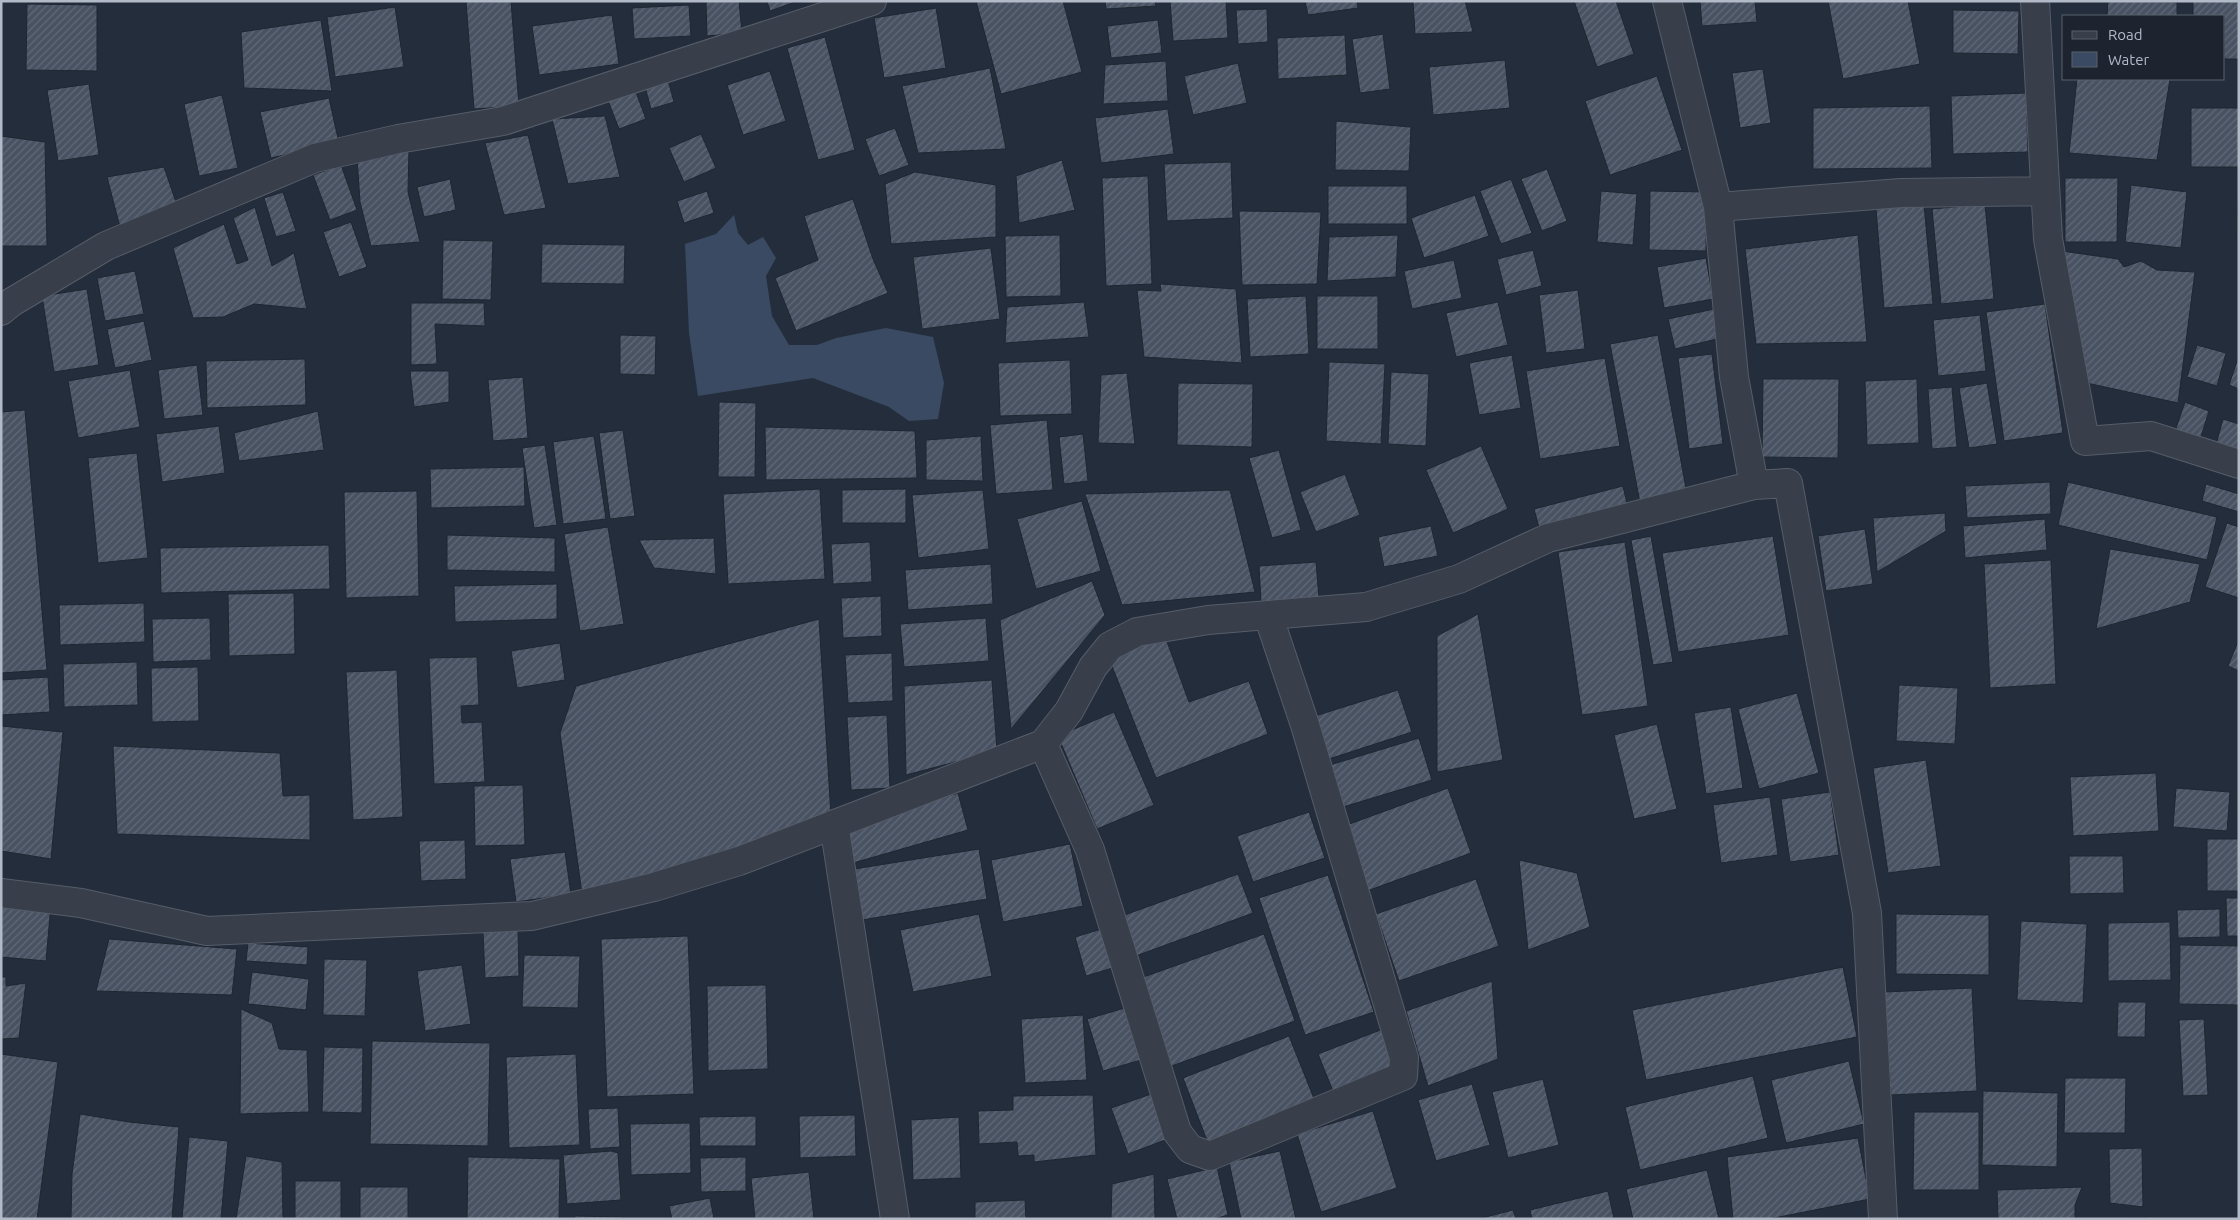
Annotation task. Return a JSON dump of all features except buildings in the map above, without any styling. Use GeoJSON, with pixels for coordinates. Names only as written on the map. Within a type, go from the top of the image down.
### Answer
{"type":"FeatureCollection","features":[{"type":"Feature","properties":{"kind":"street"},"geometry":{"type":"LineString","coordinates":[[1,311],[12,302],[106,246],[315,158],[398,139],[503,121],[872,1]]}},
{"type":"Feature","properties":{"kind":"street"},"geometry":{"type":"LineString","coordinates":[[1667,1],[1718,207],[1734,377],[1754,485]]}},
{"type":"Feature","properties":{"kind":"street"},"geometry":{"type":"LineString","coordinates":[[2035,1],[2048,239],[2085,441],[2151,436],[2239,464]]}},
{"type":"Feature","properties":{"kind":"street"},"geometry":{"type":"LineString","coordinates":[[1718,207],[1901,193],[2046,191]]}},
{"type":"Feature","properties":{"kind":"street"},"geometry":{"type":"LineString","coordinates":[[1,893],[81,903],[207,931],[532,916],[664,884],[739,860],[1043,744],[1069,711],[1093,667],[1110,646],[1137,632],[1208,620],[1366,607],[1459,579],[1548,538],[1754,485],[1788,483],[1865,904],[1883,1219]]}},
{"type":"Feature","properties":{"kind":"street"},"geometry":{"type":"LineString","coordinates":[[1043,744],[1090,850],[1177,1132],[1190,1149],[1210,1156],[1403,1076],[1404,1058],[1305,725],[1268,615]]}},
{"type":"Feature","properties":{"kind":"street"},"geometry":{"type":"LineString","coordinates":[[834,824],[895,1219]]}},
{"type":"Feature","properties":{"kind":"water"},"geometry":{"type":"Polygon","coordinates":[[[734,215],[738,233],[748,245],[763,237],[776,258],[766,276],[772,316],[789,345],[817,345],[836,338],[886,328],[933,337],[944,383],[938,419],[909,421],[889,407],[813,378],[698,396],[689,333],[685,244],[716,234],[734,215]]]}}]}
